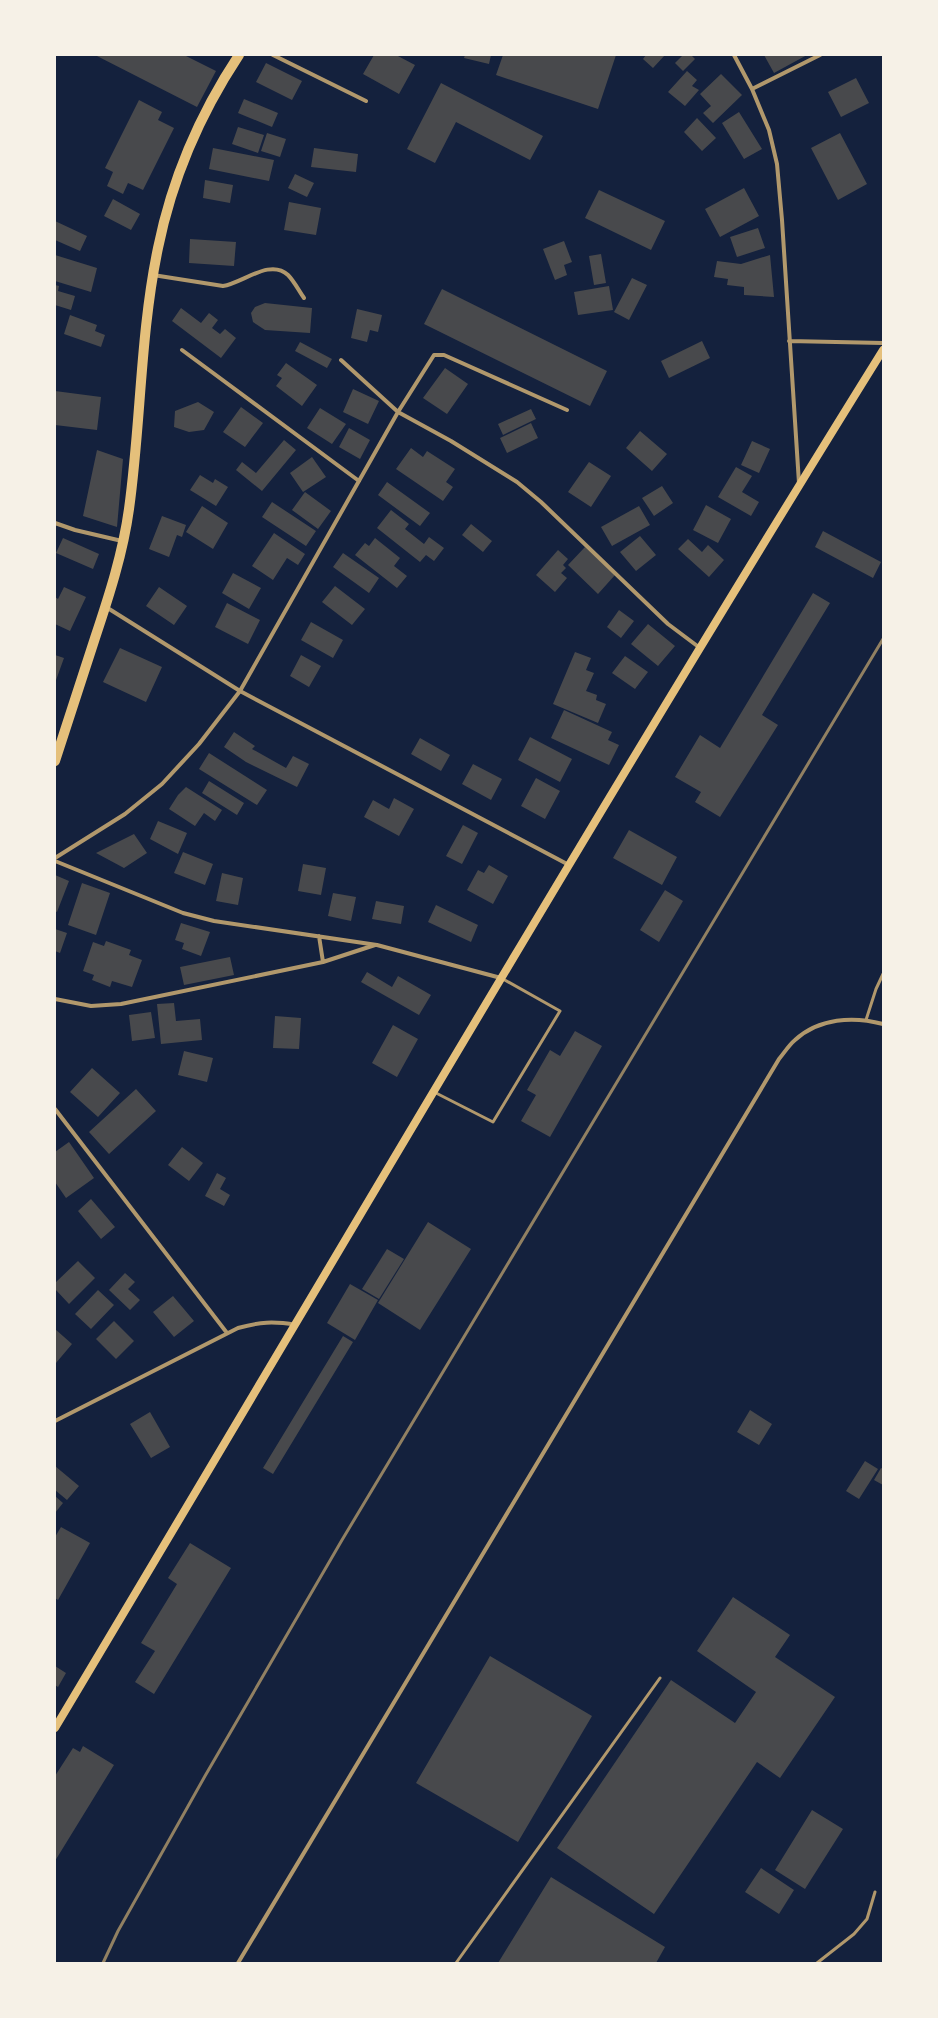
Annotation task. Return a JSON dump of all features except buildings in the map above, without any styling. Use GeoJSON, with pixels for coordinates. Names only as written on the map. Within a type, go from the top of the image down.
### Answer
{"type":"FeatureCollection","features":[{"type":"Feature","properties":{"kind":"main road"},"geometry":{"type":"LineString","coordinates":[[55,761],[106,607],[124,542],[130,509],[146,324],[153,276],[166,214],[178,174],[206,110],[239,55]]}},
{"type":"Feature","properties":{"kind":"main road"},"geometry":{"type":"LineString","coordinates":[[55,1728],[501,978],[700,648],[883,350]]}},
{"type":"Feature","properties":{"kind":"street"},"geometry":{"type":"LineString","coordinates":[[273,55],[366,101]]}},
{"type":"Feature","properties":{"kind":"street"},"geometry":{"type":"LineString","coordinates":[[734,55],[752,89],[769,130],[777,164],[799,486]]}},
{"type":"Feature","properties":{"kind":"street"},"geometry":{"type":"LineString","coordinates":[[752,89],[820,55]]}},
{"type":"Feature","properties":{"kind":"street"},"geometry":{"type":"LineString","coordinates":[[153,276],[223,286],[233,284],[270,268],[280,269],[288,276],[304,298]]}},
{"type":"Feature","properties":{"kind":"street"},"geometry":{"type":"LineString","coordinates":[[789,341],[883,343]]}},
{"type":"Feature","properties":{"kind":"street"},"geometry":{"type":"LineString","coordinates":[[182,350],[359,481]]}},
{"type":"Feature","properties":{"kind":"street"},"geometry":{"type":"LineString","coordinates":[[55,858],[125,814],[162,784],[199,744],[240,691],[398,412],[431,357],[438,354],[567,410]]}},
{"type":"Feature","properties":{"kind":"street"},"geometry":{"type":"LineString","coordinates":[[341,360],[398,412],[517,482],[553,512],[668,624],[700,648]]}},
{"type":"Feature","properties":{"kind":"street"},"geometry":{"type":"LineString","coordinates":[[55,523],[75,530],[124,542]]}},
{"type":"Feature","properties":{"kind":"street"},"geometry":{"type":"LineString","coordinates":[[106,607],[240,691],[569,865]]}},
{"type":"Feature","properties":{"kind":"street"},"geometry":{"type":"LineString","coordinates":[[55,861],[183,913],[214,921],[376,945],[501,978]]}},
{"type":"Feature","properties":{"kind":"street"},"geometry":{"type":"LineString","coordinates":[[319,936],[323,962]]}},
{"type":"Feature","properties":{"kind":"street"},"geometry":{"type":"LineString","coordinates":[[55,1000],[91,1006],[121,1004],[323,962],[376,945]]}},
{"type":"Feature","properties":{"kind":"street"},"geometry":{"type":"LineString","coordinates":[[238,1963],[779,1059],[795,1040],[818,1025],[841,1019],[866,1020],[883,1024]]}},
{"type":"Feature","properties":{"kind":"street"},"geometry":{"type":"LineString","coordinates":[[55,1109],[228,1333]]}},
{"type":"Feature","properties":{"kind":"street"},"geometry":{"type":"LineString","coordinates":[[55,1420],[238,1328],[259,1322],[275,1321],[296,1325]]}},
{"type":"Feature","properties":{"kind":"lane"},"geometry":{"type":"LineString","coordinates":[[866,1020],[876,989],[883,974]]}},
{"type":"Feature","properties":{"kind":"lane"},"geometry":{"type":"LineString","coordinates":[[434,1092],[493,1122],[560,1011],[501,978]]}},
{"type":"Feature","properties":{"kind":"lane"},"geometry":{"type":"LineString","coordinates":[[456,1963],[660,1678]]}},
{"type":"Feature","properties":{"kind":"lane"},"geometry":{"type":"LineString","coordinates":[[817,1963],[854,1934],[867,1919],[875,1892]]}},
{"type":"Feature","properties":{"kind":"railway"},"geometry":{"type":"LineString","coordinates":[[103,1963],[118,1931],[205,1776],[342,1540],[883,639]]}}]}
